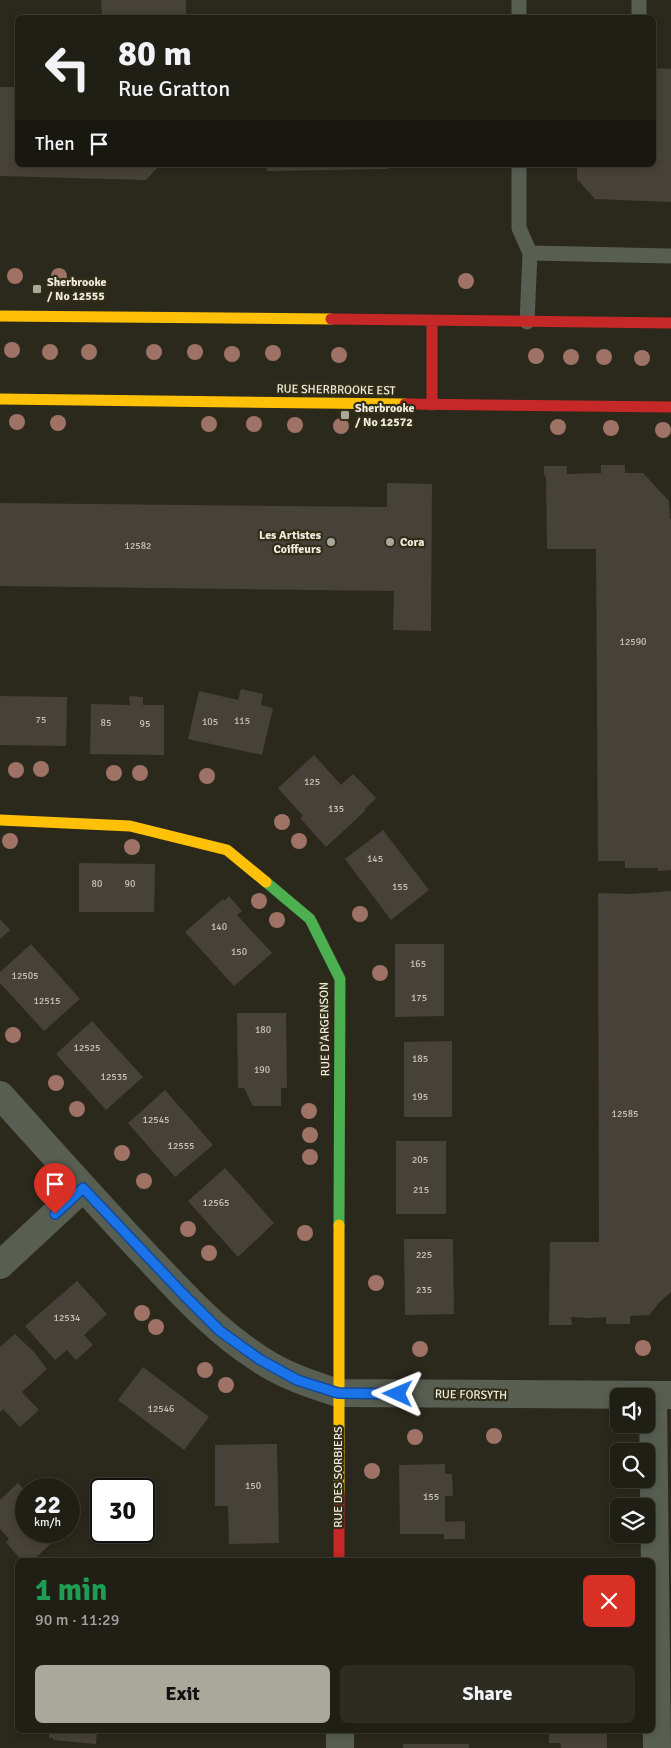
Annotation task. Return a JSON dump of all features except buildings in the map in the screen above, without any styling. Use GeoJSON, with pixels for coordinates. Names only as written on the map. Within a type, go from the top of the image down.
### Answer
{"type":"FeatureCollection","features":[{"type":"Feature","properties":{"kind":"main road"},"geometry":{"type":"LineString","coordinates":[[0,316],[671,323]]}},
{"type":"Feature","properties":{"kind":"main road"},"geometry":{"type":"LineString","coordinates":[[432,321],[432,404]]}},
{"type":"Feature","properties":{"kind":"main road","name":"RUE SHERBROOKE EST"},"geometry":{"type":"LineString","coordinates":[[0,399],[671,407]]}},
{"type":"Feature","properties":{"kind":"main road","name":"RUE D'ARGENSON"},"geometry":{"type":"LineString","coordinates":[[0,820],[130,826],[227,850],[310,919],[340,979],[338,1393]]}},
{"type":"Feature","properties":{"kind":"main road","name":"RUE DES SORBIERS"},"geometry":{"type":"LineString","coordinates":[[338,1393],[339,1558]]}},
{"type":"Feature","properties":{"kind":"street","name":"RUE FORSYTH"},"geometry":{"type":"LineString","coordinates":[[0,1095],[83,1188],[220,1331],[259,1359],[297,1380],[338,1393],[662,1395]]}},
{"type":"Feature","properties":{"kind":"street"},"geometry":{"type":"LineString","coordinates":[[0,1266],[83,1188]]}},
{"type":"Feature","properties":{"kind":"street"},"geometry":{"type":"LineString","coordinates":[[657,1748],[662,1395]]}},
{"type":"Feature","properties":{"kind":"street"},"geometry":{"type":"LineString","coordinates":[[340,1733],[340,1748]]}},
{"type":"Feature","properties":{"kind":"lane"},"geometry":{"type":"LineString","coordinates":[[519,0],[519,15]]}},
{"type":"Feature","properties":{"kind":"lane"},"geometry":{"type":"LineString","coordinates":[[639,0],[639,15]]}},
{"type":"Feature","properties":{"kind":"lane"},"geometry":{"type":"LineString","coordinates":[[519,167],[519,228],[530,253],[527,322]]}},
{"type":"Feature","properties":{"kind":"lane"},"geometry":{"type":"LineString","coordinates":[[530,253],[671,256]]}},
{"type":"Feature","properties":{"kind":"traffic: fast"},"geometry":{"type":"LineString","coordinates":[[266,882],[310,919],[340,979],[339,1225]]}},
{"type":"Feature","properties":{"kind":"traffic: slow"},"geometry":{"type":"LineString","coordinates":[[0,316],[331,319]]}},
{"type":"Feature","properties":{"kind":"traffic: slow"},"geometry":{"type":"LineString","coordinates":[[0,399],[405,404]]}},
{"type":"Feature","properties":{"kind":"traffic: slow"},"geometry":{"type":"LineString","coordinates":[[0,820],[130,826],[227,850],[266,882]]}},
{"type":"Feature","properties":{"kind":"traffic: slow"},"geometry":{"type":"LineString","coordinates":[[339,1225],[339,1493]]}},
{"type":"Feature","properties":{"kind":"traffic: jam"},"geometry":{"type":"LineString","coordinates":[[331,319],[671,323]]}},
{"type":"Feature","properties":{"kind":"traffic: jam"},"geometry":{"type":"LineString","coordinates":[[432,321],[432,405]]}},
{"type":"Feature","properties":{"kind":"traffic: jam"},"geometry":{"type":"LineString","coordinates":[[405,404],[671,407]]}},
{"type":"Feature","properties":{"kind":"traffic: jam"},"geometry":{"type":"LineString","coordinates":[[339,1493],[339,1558]]}},
{"type":"Feature","properties":{"kind":"place","name":"Sherbrooke / No 12555"},"geometry":{"type":"Point","coordinates":[37,289]}},
{"type":"Feature","properties":{"kind":"place","name":"Sherbrooke / No 12572"},"geometry":{"type":"Point","coordinates":[345,415]}},
{"type":"Feature","properties":{"kind":"place","name":"Les Artistes Coiffeurs"},"geometry":{"type":"Point","coordinates":[331,542]}},
{"type":"Feature","properties":{"kind":"place","name":"Cora"},"geometry":{"type":"Point","coordinates":[390,542]}},
{"type":"Feature","properties":{"kind":"route"},"geometry":{"type":"LineString","coordinates":[[55,1214],[83,1188],[220,1331],[259,1359],[297,1380],[338,1393],[398,1394]]}}]}
